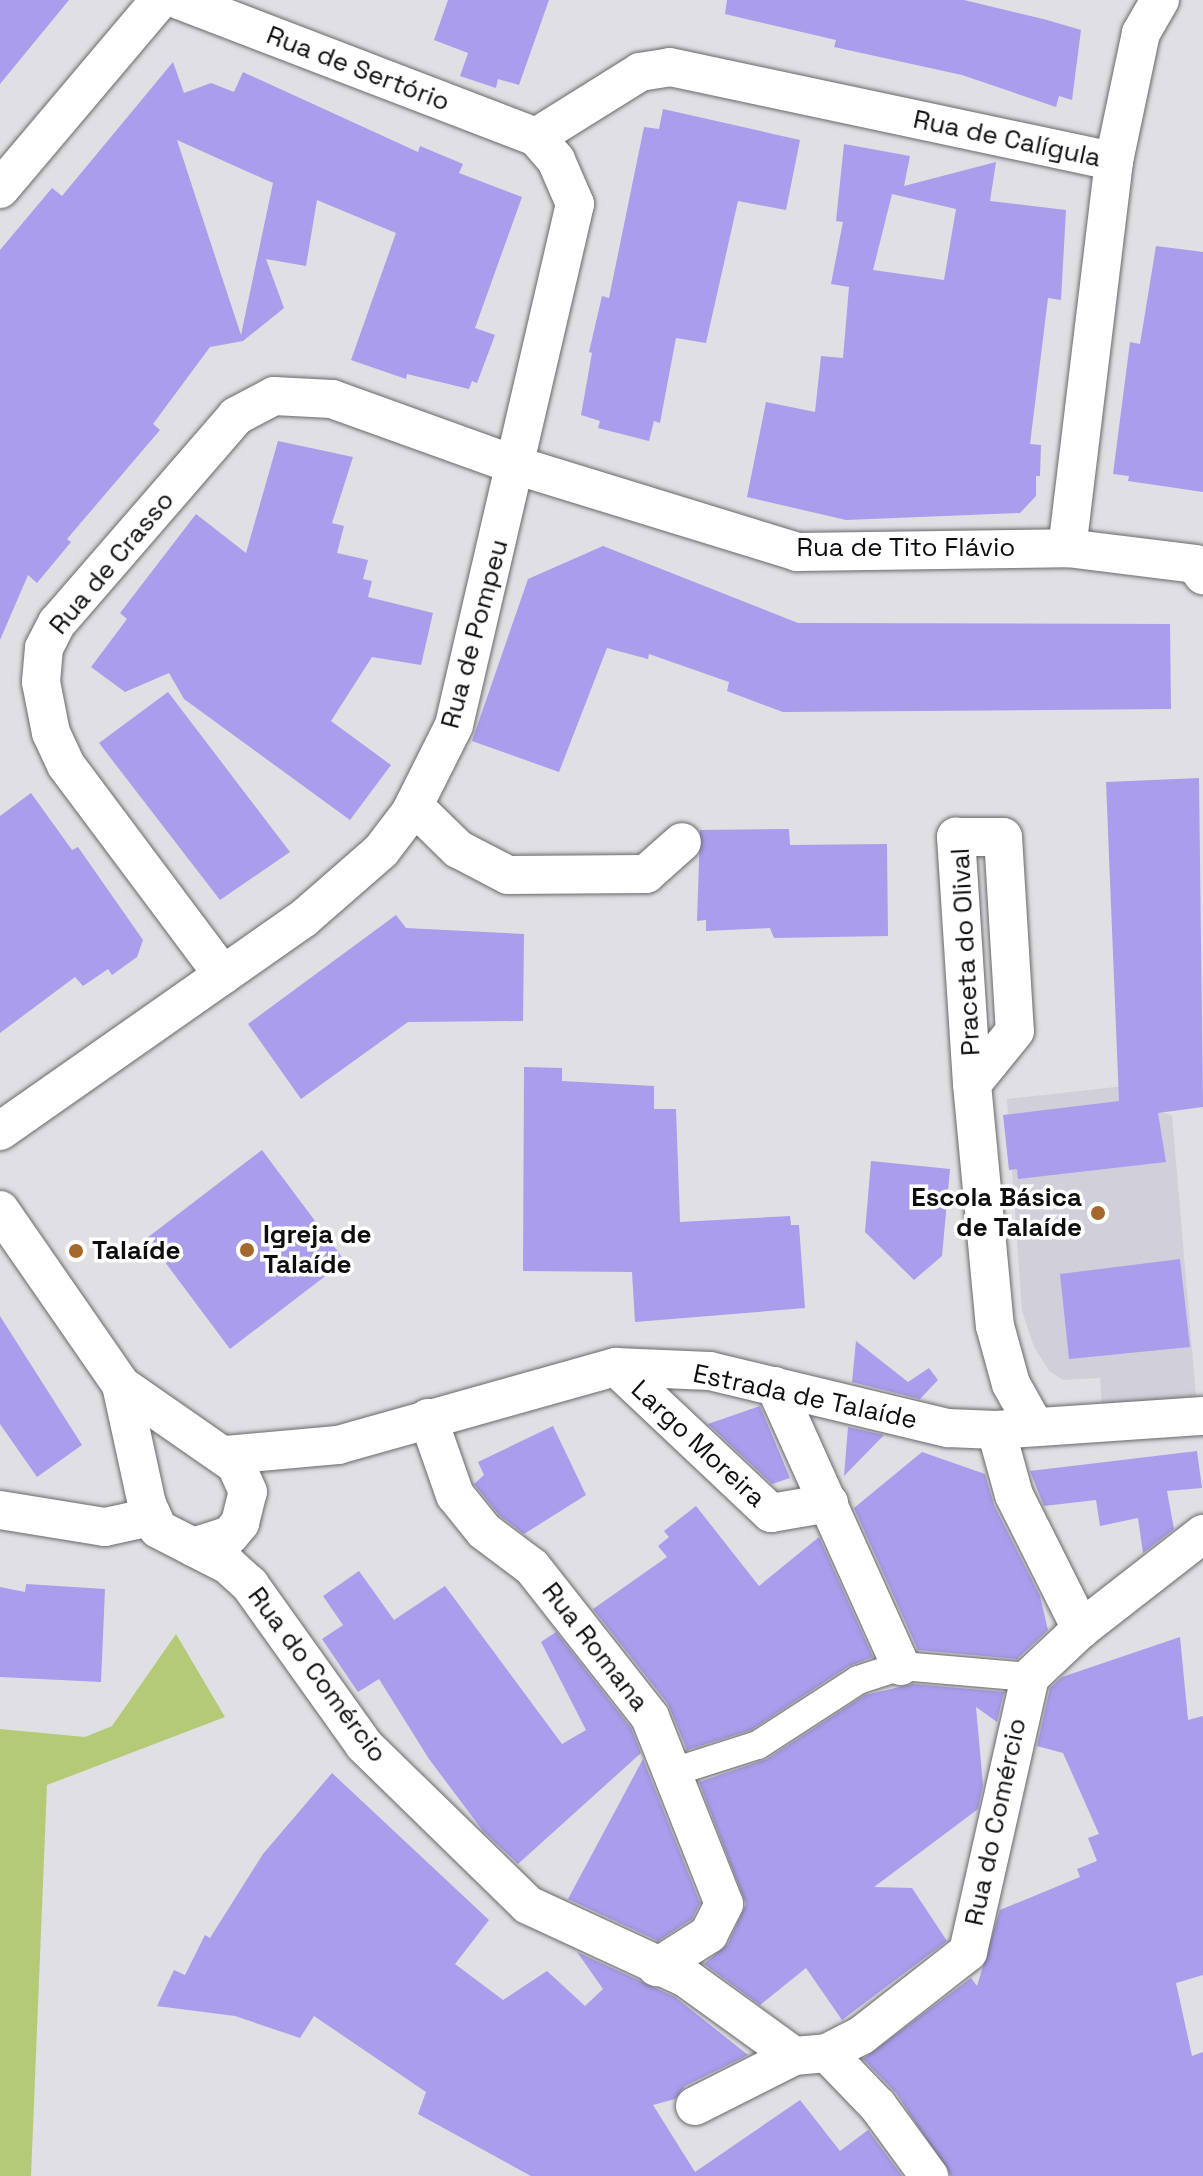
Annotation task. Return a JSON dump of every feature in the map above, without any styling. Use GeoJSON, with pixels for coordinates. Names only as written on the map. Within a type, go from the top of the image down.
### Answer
{"type":"FeatureCollection","features":[{"type":"Feature","properties":{"kind":"street"},"geometry":{"type":"LineString","coordinates":[[0,189],[160,0]]}},
{"type":"Feature","properties":{"kind":"street","name":"Rua de Sertório"},"geometry":{"type":"LineString","coordinates":[[180,0],[536,137]]}},
{"type":"Feature","properties":{"kind":"street"},"geometry":{"type":"LineString","coordinates":[[1114,161],[1141,33],[1160,0]]}},
{"type":"Feature","properties":{"kind":"street","name":"Rua de Calígula"},"geometry":{"type":"LineString","coordinates":[[536,137],[640,72],[670,67],[1114,161],[1067,548]]}},
{"type":"Feature","properties":{"kind":"street","name":"Rua de Pompeu"},"geometry":{"type":"LineString","coordinates":[[0,1131],[223,975],[348,882],[381,851],[414,806],[454,725],[518,466],[575,204],[556,160],[536,137]]}},
{"type":"Feature","properties":{"kind":"street","name":"Rua de Crasso"},"geometry":{"type":"LineString","coordinates":[[223,975],[66,765],[56,744],[41,682],[44,648],[57,623],[236,416],[274,396],[332,399],[518,466]]}},
{"type":"Feature","properties":{"kind":"street","name":"Rua de Tito Flávio"},"geometry":{"type":"LineString","coordinates":[[518,466],[797,552],[1067,548],[1195,564],[1203,575]]}},
{"type":"Feature","properties":{"kind":"street"},"geometry":{"type":"LineString","coordinates":[[414,806],[458,849],[508,875],[646,874],[682,842]]}},
{"type":"Feature","properties":{"kind":"street","name":"Praceta do Olival"},"geometry":{"type":"LineString","coordinates":[[972,1084],[1015,1031],[1003,837],[956,837],[972,1084],[995,1326],[1011,1384],[1035,1427]]}},
{"type":"Feature","properties":{"kind":"street"},"geometry":{"type":"LineString","coordinates":[[0,1210],[121,1385],[149,1502],[168,1538],[193,1547],[230,1535],[246,1508],[244,1477],[219,1451],[121,1385]]}},
{"type":"Feature","properties":{"kind":"street","name":"Estrada de Talaíde"},"geometry":{"type":"LineString","coordinates":[[149,1502],[153,1471],[179,1449],[219,1451],[338,1445],[616,1367],[710,1371],[948,1428],[996,1430],[1203,1416]]}},
{"type":"Feature","properties":{"kind":"street","name":"Largo Moreira"},"geometry":{"type":"LineString","coordinates":[[616,1367],[771,1513],[829,1503]]}},
{"type":"Feature","properties":{"kind":"street"},"geometry":{"type":"LineString","coordinates":[[775,1386],[901,1666]]}},
{"type":"Feature","properties":{"kind":"street","name":"Rua Romana"},"geometry":{"type":"LineString","coordinates":[[428,1418],[455,1495],[484,1531],[532,1567],[582,1625],[650,1717],[724,1904],[709,1934],[657,1967]]}},
{"type":"Feature","properties":{"kind":"street"},"geometry":{"type":"LineString","coordinates":[[996,1430],[1014,1495],[1081,1629]]}},
{"type":"Feature","properties":{"kind":"street"},"geometry":{"type":"LineString","coordinates":[[0,1510],[105,1527],[149,1502]]}},
{"type":"Feature","properties":{"kind":"street"},"geometry":{"type":"LineString","coordinates":[[670,1773],[758,1745],[858,1680],[901,1666],[1030,1677],[1081,1629],[1203,1534]]}},
{"type":"Feature","properties":{"kind":"street","name":"Rua do Comércio"},"geometry":{"type":"LineString","coordinates":[[193,1547],[228,1565],[250,1585],[364,1745],[528,1905],[686,1978],[810,2055],[862,2035],[968,1952],[1030,1677]]}},
{"type":"Feature","properties":{"kind":"street"},"geometry":{"type":"LineString","coordinates":[[695,2106],[810,2055],[878,2106],[929,2176]]}},
{"type":"Feature","properties":{"kind":"shaded area","name":"Escola Básica de Talaíde"},"geometry":{"type":"Polygon","coordinates":[[[1152,1083],[1159,1112],[1172,1115],[1196,1396],[1102,1409],[1100,1378],[1063,1380],[1049,1371],[1034,1347],[1022,1311],[1007,1099],[1152,1083]]]}},
{"type":"Feature","properties":{"kind":"green space"},"geometry":{"type":"Polygon","coordinates":[[[176,1634],[225,1717],[47,1785],[31,2176],[0,2176],[0,1729],[85,1737],[112,1726],[176,1634]]]}},
{"type":"Feature","properties":{"kind":"building"},"geometry":{"type":"Polygon","coordinates":[[[0,0],[69,0],[0,84],[0,0]]]}},
{"type":"Feature","properties":{"kind":"building"},"geometry":{"type":"Polygon","coordinates":[[[448,0],[549,0],[519,85],[498,79],[496,88],[460,76],[468,53],[434,40],[448,0]]]}},
{"type":"Feature","properties":{"kind":"building"},"geometry":{"type":"Polygon","coordinates":[[[727,0],[964,0],[1047,20],[1081,30],[1072,100],[1059,96],[1056,107],[962,75],[834,47],[836,40],[725,14],[727,0]]]}},
{"type":"Feature","properties":{"kind":"building"},"geometry":{"type":"Polygon","coordinates":[[[173,62],[184,93],[211,83],[234,92],[243,72],[418,152],[420,146],[463,164],[459,173],[522,197],[475,328],[495,335],[477,383],[472,381],[469,389],[407,374],[406,379],[351,360],[396,233],[317,200],[306,266],[266,259],[284,308],[243,341],[210,347],[153,424],[160,430],[67,539],[71,542],[37,583],[28,575],[0,640],[0,250],[52,188],[62,196],[173,62]],[[177,140],[241,335],[273,183],[177,140]]]}},
{"type":"Feature","properties":{"kind":"building"},"geometry":{"type":"Polygon","coordinates":[[[663,109],[800,140],[786,210],[738,201],[706,343],[676,338],[660,423],[654,421],[649,441],[598,428],[600,421],[581,415],[592,353],[589,352],[602,296],[609,298],[644,127],[659,129],[663,109]]]}},
{"type":"Feature","properties":{"kind":"building"},"geometry":{"type":"Polygon","coordinates":[[[844,144],[910,156],[904,186],[996,162],[990,201],[1066,210],[1061,300],[1048,298],[1030,444],[1041,445],[1040,476],[1036,476],[1036,496],[1020,513],[846,520],[747,497],[766,402],[815,412],[821,356],[843,358],[849,287],[831,284],[843,222],[836,221],[844,144]],[[892,194],[873,270],[944,280],[956,209],[892,194]]]}},
{"type":"Feature","properties":{"kind":"building"},"geometry":{"type":"Polygon","coordinates":[[[1156,246],[1203,252],[1203,492],[1128,481],[1129,476],[1113,474],[1130,342],[1140,344],[1156,246]]]}},
{"type":"Feature","properties":{"kind":"building"},"geometry":{"type":"Polygon","coordinates":[[[278,441],[353,457],[332,523],[344,526],[337,553],[368,560],[363,579],[372,581],[368,597],[433,613],[421,665],[372,657],[331,721],[391,765],[350,820],[184,699],[169,673],[125,692],[91,667],[127,619],[120,613],[196,514],[246,553],[278,441]]]}},
{"type":"Feature","properties":{"kind":"building"},"geometry":{"type":"Polygon","coordinates":[[[603,546],[798,623],[1170,624],[1171,709],[783,712],[727,691],[729,682],[649,654],[648,659],[607,648],[559,772],[472,741],[528,579],[603,546]]]}},
{"type":"Feature","properties":{"kind":"building"},"geometry":{"type":"Polygon","coordinates":[[[168,692],[290,852],[220,900],[99,743],[168,692]]]}},
{"type":"Feature","properties":{"kind":"building"},"geometry":{"type":"Polygon","coordinates":[[[1199,778],[1203,1107],[1158,1113],[1166,1162],[1018,1179],[1017,1169],[1009,1170],[1003,1115],[1119,1101],[1106,782],[1199,778]]]}},
{"type":"Feature","properties":{"kind":"building"},"geometry":{"type":"Polygon","coordinates":[[[31,793],[72,850],[78,847],[143,940],[137,957],[112,975],[108,969],[83,986],[75,977],[0,1033],[0,816],[31,793]]]}},
{"type":"Feature","properties":{"kind":"building"},"geometry":{"type":"Polygon","coordinates":[[[789,829],[790,845],[887,844],[888,936],[774,938],[770,928],[706,931],[706,920],[697,921],[700,830],[789,829]]]}},
{"type":"Feature","properties":{"kind":"building"},"geometry":{"type":"Polygon","coordinates":[[[396,915],[406,928],[524,934],[523,1021],[408,1022],[301,1099],[248,1024],[396,915]]]}},
{"type":"Feature","properties":{"kind":"building"},"geometry":{"type":"Polygon","coordinates":[[[524,1067],[562,1068],[562,1081],[654,1086],[654,1109],[676,1109],[680,1222],[790,1216],[791,1225],[799,1225],[805,1308],[635,1322],[632,1272],[523,1271],[524,1067]]]}},
{"type":"Feature","properties":{"kind":"building","name":"Igreja de Talaíde"},"geometry":{"type":"Polygon","coordinates":[[[262,1150],[345,1261],[230,1349],[147,1238],[262,1150]]]}},
{"type":"Feature","properties":{"kind":"building"},"geometry":{"type":"Polygon","coordinates":[[[871,1161],[950,1169],[942,1256],[914,1280],[865,1232],[871,1161]]]}},
{"type":"Feature","properties":{"kind":"building"},"geometry":{"type":"Polygon","coordinates":[[[1180,1259],[1190,1347],[1069,1359],[1060,1274],[1180,1259]]]}},
{"type":"Feature","properties":{"kind":"building"},"geometry":{"type":"Polygon","coordinates":[[[0,1316],[82,1445],[37,1477],[0,1424],[0,1316]]]}},
{"type":"Feature","properties":{"kind":"building"},"geometry":{"type":"Polygon","coordinates":[[[856,1341],[908,1382],[929,1368],[938,1380],[920,1399],[852,1382],[856,1341]]]}},
{"type":"Feature","properties":{"kind":"building"},"geometry":{"type":"Polygon","coordinates":[[[760,1406],[790,1478],[772,1484],[708,1424],[760,1406]]]}},
{"type":"Feature","properties":{"kind":"building"},"geometry":{"type":"Polygon","coordinates":[[[553,1426],[586,1495],[524,1534],[499,1515],[474,1484],[484,1475],[478,1462],[553,1426]]]}},
{"type":"Feature","properties":{"kind":"building"},"geometry":{"type":"Polygon","coordinates":[[[848,1427],[884,1435],[844,1476],[848,1427]]]}},
{"type":"Feature","properties":{"kind":"building"},"geometry":{"type":"Polygon","coordinates":[[[1197,1451],[1202,1488],[1167,1491],[1174,1529],[1143,1553],[1138,1518],[1100,1526],[1096,1500],[1044,1506],[1030,1471],[1197,1451]]]}},
{"type":"Feature","properties":{"kind":"building"},"geometry":{"type":"Polygon","coordinates":[[[922,1452],[985,1474],[994,1505],[1040,1596],[1048,1630],[1017,1659],[918,1650],[854,1508],[922,1452]]]}},
{"type":"Feature","properties":{"kind":"building"},"geometry":{"type":"Polygon","coordinates":[[[696,1506],[759,1586],[819,1537],[873,1657],[849,1666],[751,1730],[687,1750],[668,1704],[593,1609],[667,1557],[658,1546],[669,1537],[664,1531],[696,1506]]]}},
{"type":"Feature","properties":{"kind":"building"},"geometry":{"type":"Polygon","coordinates":[[[359,1571],[394,1620],[445,1586],[562,1744],[586,1730],[541,1642],[556,1632],[631,1728],[641,1753],[518,1864],[483,1831],[429,1759],[379,1679],[358,1692],[322,1639],[343,1625],[323,1596],[359,1571]]]}},
{"type":"Feature","properties":{"kind":"building"},"geometry":{"type":"Polygon","coordinates":[[[26,1584],[105,1589],[101,1682],[0,1677],[0,1587],[25,1592],[26,1584]]]}},
{"type":"Feature","properties":{"kind":"building"},"geometry":{"type":"Polygon","coordinates":[[[1180,1637],[1188,1720],[1203,1716],[1203,1975],[1176,1983],[1192,2056],[1203,2052],[1203,2176],[951,2176],[896,2093],[863,2059],[971,1978],[977,1986],[1000,1910],[1080,1877],[1077,1869],[1097,1861],[1088,1838],[1099,1834],[1063,1753],[1037,1746],[1050,1688],[1062,1677],[1180,1637]]]}},
{"type":"Feature","properties":{"kind":"building"},"geometry":{"type":"Polygon","coordinates":[[[913,1684],[1004,1692],[997,1722],[976,1707],[983,1785],[978,1809],[874,1887],[912,1888],[947,1941],[842,2020],[806,1968],[760,2005],[704,1964],[728,1944],[746,1904],[699,1782],[767,1759],[865,1695],[913,1684]]]}},
{"type":"Feature","properties":{"kind":"building"},"geometry":{"type":"Polygon","coordinates":[[[643,1759],[700,1903],[692,1919],[658,1941],[568,1899],[643,1759]]]}},
{"type":"Feature","properties":{"kind":"building"},"geometry":{"type":"Polygon","coordinates":[[[332,1773],[489,1920],[455,1964],[503,2000],[547,1971],[585,2006],[603,1989],[577,1952],[675,1997],[748,2055],[685,2086],[675,2099],[653,2105],[695,2172],[800,2100],[840,2151],[868,2130],[902,2176],[531,2176],[418,2114],[426,2092],[314,2016],[300,2038],[235,2016],[157,2006],[174,1970],[185,1975],[205,1935],[210,1938],[263,1854],[332,1773]]]}},
{"type":"Feature","properties":{"kind":"place","name":"Escola Básica de Talaíde"},"geometry":{"type":"Point","coordinates":[1098,1213]}},
{"type":"Feature","properties":{"kind":"place","name":"Igreja de Talaíde"},"geometry":{"type":"Point","coordinates":[247,1250]}},
{"type":"Feature","properties":{"kind":"place","name":"Talaíde"},"geometry":{"type":"Point","coordinates":[76,1251]}}]}
